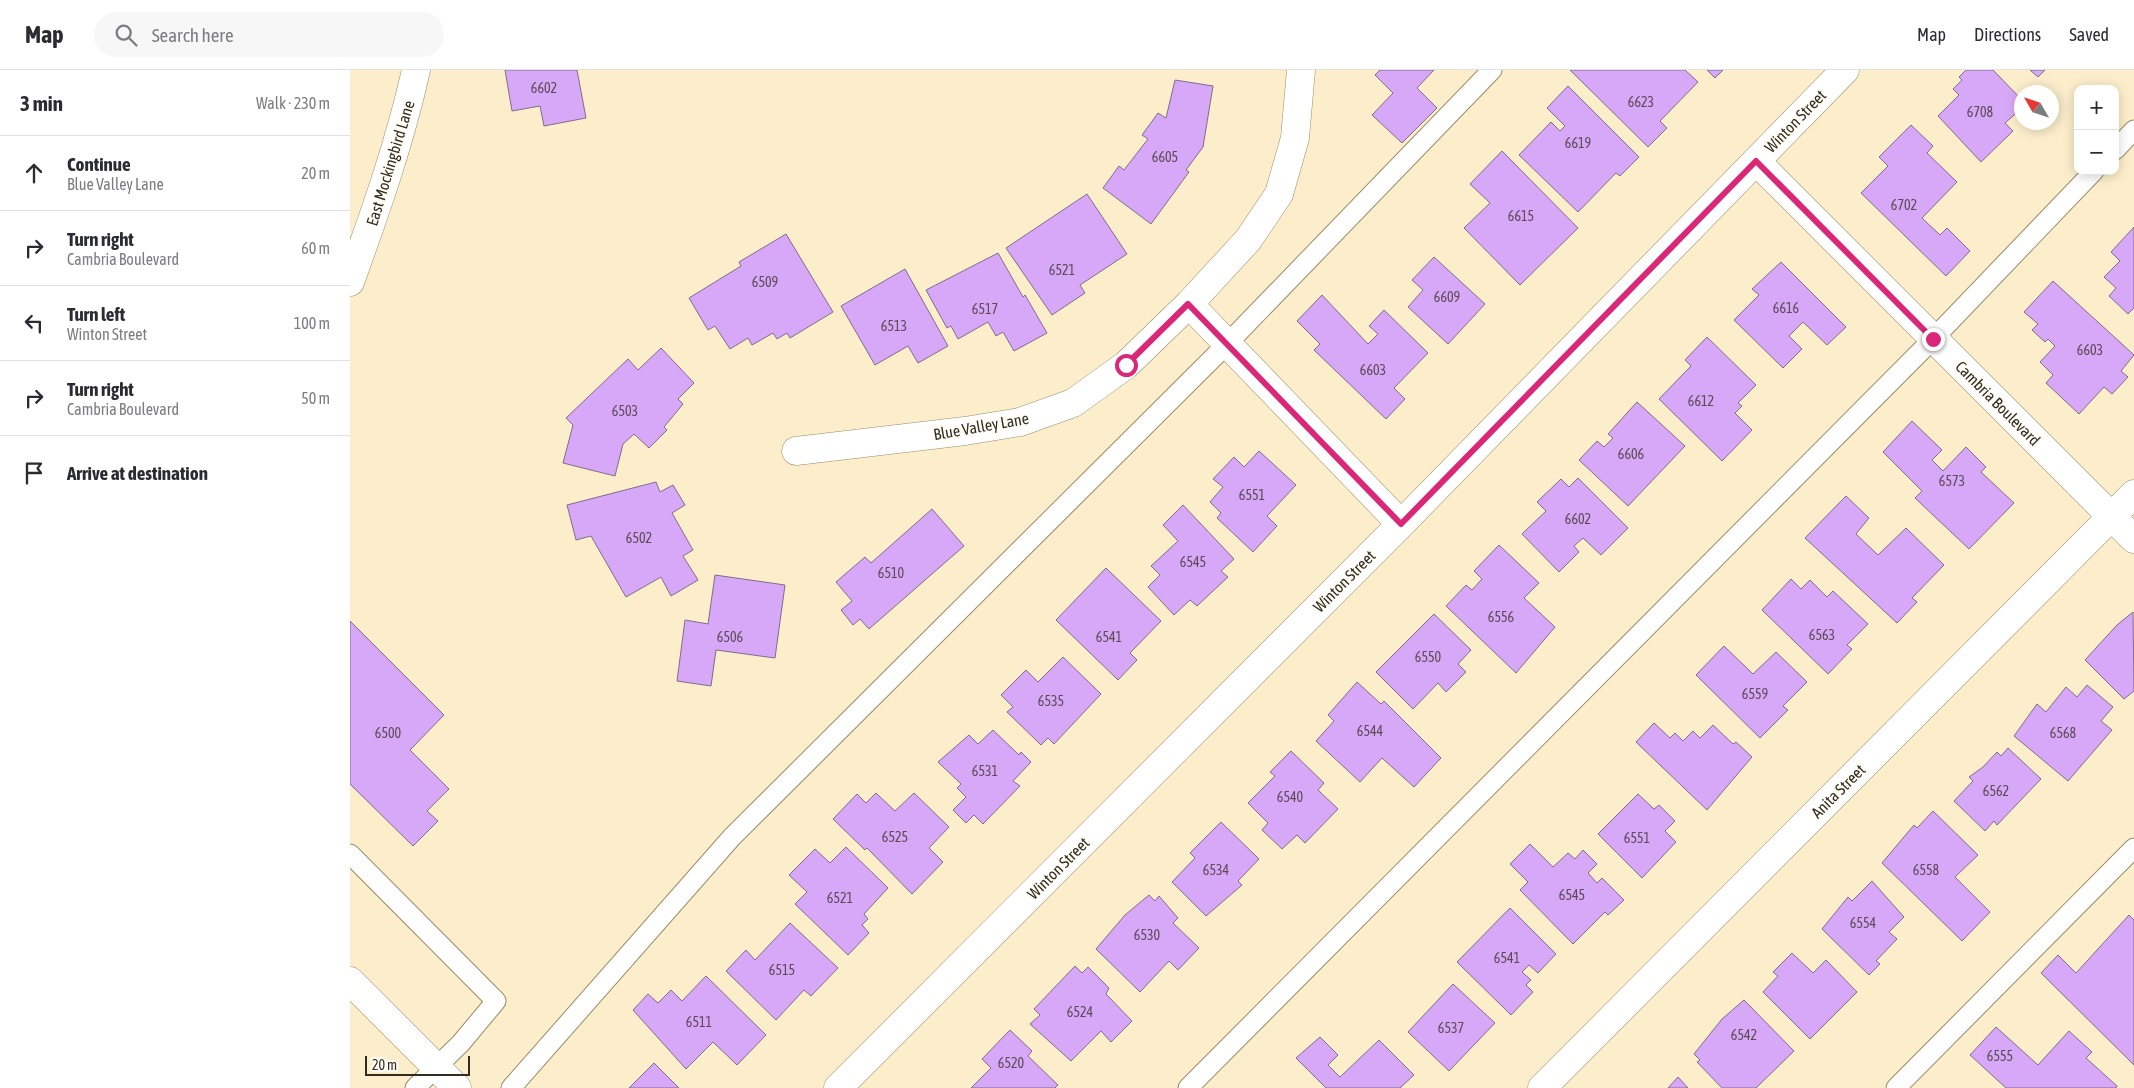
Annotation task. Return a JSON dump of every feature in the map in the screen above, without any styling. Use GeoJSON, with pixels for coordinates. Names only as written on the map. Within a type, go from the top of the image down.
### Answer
{"type":"FeatureCollection","features":[{"type":"Feature","properties":{"kind":"street","name":"East Mockingbird Lane"},"geometry":{"type":"LineString","coordinates":[[350,282],[374,216],[409,104],[416,70]]}},
{"type":"Feature","properties":{"kind":"street","name":"Blue Valley Lane"},"geometry":{"type":"LineString","coordinates":[[796,451],[1020,422],[1073,404],[1126,365],[1188,304],[1248,240],[1279,194],[1295,138],[1301,70]]}},
{"type":"Feature","properties":{"kind":"street","name":"Winton Street"},"geometry":{"type":"LineString","coordinates":[[838,1088],[1401,524],[1845,70]]}},
{"type":"Feature","properties":{"kind":"street","name":"Cambria Boulevard"},"geometry":{"type":"LineString","coordinates":[[1756,161],[2134,539]]}},
{"type":"Feature","properties":{"kind":"street"},"geometry":{"type":"LineString","coordinates":[[1188,304],[1401,524]]}},
{"type":"Feature","properties":{"kind":"street","name":"Anita Street"},"geometry":{"type":"LineString","coordinates":[[1542,1088],[2134,494]]}},
{"type":"Feature","properties":{"kind":"street"},"geometry":{"type":"LineString","coordinates":[[350,981],[456,1088]]}},
{"type":"Feature","properties":{"kind":"lane"},"geometry":{"type":"LineString","coordinates":[[511,1088],[732,837],[1227,344],[1492,70]]}},
{"type":"Feature","properties":{"kind":"lane"},"geometry":{"type":"LineString","coordinates":[[2119,146],[2134,130]]}},
{"type":"Feature","properties":{"kind":"lane"},"geometry":{"type":"LineString","coordinates":[[1188,1088],[1933,339],[2090,175]]}},
{"type":"Feature","properties":{"kind":"lane"},"geometry":{"type":"LineString","coordinates":[[1896,1088],[2134,848]]}},
{"type":"Feature","properties":{"kind":"lane"},"geometry":{"type":"LineString","coordinates":[[350,854],[496,1001],[461,1043],[415,1088]]}},
{"type":"Feature","properties":{"kind":"building"},"geometry":{"type":"Polygon","coordinates":[[[505,70],[577,70],[586,118],[544,126],[540,106],[512,111],[505,70]]]}},
{"type":"Feature","properties":{"kind":"building"},"geometry":{"type":"Polygon","coordinates":[[[1380,70],[1434,70],[1417,88],[1437,108],[1402,143],[1372,115],[1393,93],[1375,75],[1380,70]]]}},
{"type":"Feature","properties":{"kind":"building"},"geometry":{"type":"Polygon","coordinates":[[[1570,70],[1685,70],[1698,82],[1660,121],[1667,128],[1648,147],[1570,70]]]}},
{"type":"Feature","properties":{"kind":"building"},"geometry":{"type":"Polygon","coordinates":[[[1707,70],[1723,70],[1715,78],[1707,70]]]}},
{"type":"Feature","properties":{"kind":"building"},"geometry":{"type":"Polygon","coordinates":[[[1966,70],[1993,70],[2014,92],[2014,115],[2005,123],[2013,131],[1981,162],[1938,116],[1959,95],[1953,89],[1962,80],[1959,77],[1966,70]]]}},
{"type":"Feature","properties":{"kind":"building"},"geometry":{"type":"Polygon","coordinates":[[[2030,70],[2045,70],[2038,77],[2030,70]]]}},
{"type":"Feature","properties":{"kind":"building"},"geometry":{"type":"Polygon","coordinates":[[[1175,80],[1213,86],[1203,147],[1186,170],[1189,172],[1151,224],[1103,188],[1119,166],[1124,170],[1148,139],[1142,135],[1158,113],[1166,118],[1175,80]]]}},
{"type":"Feature","properties":{"kind":"building"},"geometry":{"type":"Polygon","coordinates":[[[1568,86],[1639,157],[1620,176],[1616,173],[1578,212],[1519,155],[1551,122],[1560,131],[1565,126],[1547,108],[1568,86]]]}},
{"type":"Feature","properties":{"kind":"building"},"geometry":{"type":"Polygon","coordinates":[[[1911,125],[1933,146],[1927,153],[1957,182],[1922,218],[1940,235],[1947,228],[1970,251],[1946,276],[1861,193],[1888,166],[1879,157],[1911,125]]]}},
{"type":"Feature","properties":{"kind":"building"},"geometry":{"type":"Polygon","coordinates":[[[1502,151],[1578,228],[1520,285],[1464,228],[1490,203],[1470,184],[1502,151]]]}},
{"type":"Feature","properties":{"kind":"building"},"geometry":{"type":"Polygon","coordinates":[[[1087,194],[1127,254],[1080,285],[1085,293],[1052,315],[1006,248],[1087,194]]]}},
{"type":"Feature","properties":{"kind":"building"},"geometry":{"type":"Polygon","coordinates":[[[2134,227],[2134,308],[2128,314],[2109,296],[2116,288],[2104,277],[2120,261],[2111,252],[2134,227]]]}},
{"type":"Feature","properties":{"kind":"building"},"geometry":{"type":"Polygon","coordinates":[[[786,234],[833,312],[790,338],[787,333],[777,339],[773,333],[752,345],[748,338],[730,349],[715,326],[708,330],[689,298],[741,266],[739,262],[786,234]]]}},
{"type":"Feature","properties":{"kind":"building"},"geometry":{"type":"Polygon","coordinates":[[[998,253],[1023,297],[1025,295],[1047,333],[1014,351],[1003,332],[996,336],[988,322],[958,339],[951,326],[947,328],[926,290],[998,253]]]}},
{"type":"Feature","properties":{"kind":"building"},"geometry":{"type":"Polygon","coordinates":[[[1434,257],[1485,304],[1448,344],[1408,307],[1423,290],[1412,280],[1434,257]]]}},
{"type":"Feature","properties":{"kind":"building"},"geometry":{"type":"Polygon","coordinates":[[[1781,262],[1846,327],[1827,345],[1803,322],[1789,336],[1802,349],[1783,368],[1734,320],[1759,295],[1752,289],[1781,262]]]}},
{"type":"Feature","properties":{"kind":"building"},"geometry":{"type":"Polygon","coordinates":[[[905,269],[948,346],[918,363],[908,346],[875,365],[841,306],[905,269]]]}},
{"type":"Feature","properties":{"kind":"building"},"geometry":{"type":"Polygon","coordinates":[[[2053,281],[2134,355],[2121,371],[2128,377],[2112,394],[2104,387],[2079,414],[2046,383],[2053,375],[2040,362],[2055,346],[2048,339],[2045,342],[2032,330],[2038,324],[2024,312],[2053,281]]]}},
{"type":"Feature","properties":{"kind":"building"},"geometry":{"type":"Polygon","coordinates":[[[1322,295],[1368,344],[1378,334],[1369,326],[1384,310],[1428,353],[1394,388],[1405,399],[1386,419],[1314,350],[1320,344],[1297,321],[1322,295]]]}},
{"type":"Feature","properties":{"kind":"building"},"geometry":{"type":"Polygon","coordinates":[[[1707,337],[1756,385],[1738,403],[1742,406],[1735,413],[1752,430],[1722,461],[1659,399],[1691,366],[1685,360],[1707,337]]]}},
{"type":"Feature","properties":{"kind":"building"},"geometry":{"type":"Polygon","coordinates":[[[661,348],[694,383],[678,399],[683,404],[664,427],[667,430],[649,448],[634,434],[623,444],[615,476],[563,463],[573,425],[566,418],[628,359],[638,370],[661,348]]]}},
{"type":"Feature","properties":{"kind":"building"},"geometry":{"type":"Polygon","coordinates":[[[1637,402],[1685,446],[1628,506],[1579,460],[1597,441],[1604,447],[1613,438],[1608,434],[1637,402]]]}},
{"type":"Feature","properties":{"kind":"building"},"geometry":{"type":"Polygon","coordinates":[[[1912,421],[1942,450],[1932,460],[1943,471],[1966,447],[1986,467],[1981,472],[2014,503],[1969,549],[1915,498],[1922,491],[1883,452],[1912,421]]]}},
{"type":"Feature","properties":{"kind":"building"},"geometry":{"type":"Polygon","coordinates":[[[1259,451],[1296,485],[1267,516],[1277,526],[1253,552],[1217,518],[1221,513],[1210,502],[1223,487],[1213,479],[1234,457],[1244,467],[1259,451]]]}},
{"type":"Feature","properties":{"kind":"building"},"geometry":{"type":"Polygon","coordinates":[[[1578,478],[1628,528],[1601,555],[1583,538],[1574,546],[1579,552],[1559,572],[1522,534],[1546,511],[1537,502],[1561,479],[1569,487],[1578,478]]]}},
{"type":"Feature","properties":{"kind":"building"},"geometry":{"type":"Polygon","coordinates":[[[656,482],[660,492],[673,485],[685,505],[672,513],[693,550],[683,556],[698,580],[671,596],[661,577],[626,597],[591,536],[576,540],[567,505],[656,482]]]}},
{"type":"Feature","properties":{"kind":"building"},"geometry":{"type":"Polygon","coordinates":[[[1846,496],[1869,518],[1856,534],[1878,555],[1906,528],[1944,565],[1912,598],[1917,602],[1897,623],[1805,538],[1846,496]]]}},
{"type":"Feature","properties":{"kind":"building"},"geometry":{"type":"Polygon","coordinates":[[[1183,505],[1234,559],[1221,571],[1228,577],[1197,606],[1190,600],[1174,615],[1148,587],[1160,575],[1151,566],[1178,541],[1163,525],[1183,505]]]}},
{"type":"Feature","properties":{"kind":"building"},"geometry":{"type":"Polygon","coordinates":[[[932,509],[964,546],[869,629],[860,619],[853,625],[841,610],[852,601],[836,582],[865,557],[871,563],[932,509]]]}},
{"type":"Feature","properties":{"kind":"building"},"geometry":{"type":"Polygon","coordinates":[[[1499,545],[1539,583],[1524,598],[1555,627],[1516,673],[1446,606],[1466,585],[1472,590],[1482,579],[1474,571],[1499,545]]]}},
{"type":"Feature","properties":{"kind":"building"},"geometry":{"type":"Polygon","coordinates":[[[1106,568],[1161,621],[1130,653],[1137,660],[1118,680],[1056,620],[1106,568]]]}},
{"type":"Feature","properties":{"kind":"building"},"geometry":{"type":"Polygon","coordinates":[[[715,575],[785,585],[775,658],[716,650],[711,686],[677,681],[685,620],[708,624],[715,575]]]}},
{"type":"Feature","properties":{"kind":"building"},"geometry":{"type":"Polygon","coordinates":[[[1791,579],[1801,589],[1810,580],[1827,597],[1833,591],[1868,624],[1847,645],[1852,649],[1828,674],[1762,610],[1791,579]]]}},
{"type":"Feature","properties":{"kind":"building"},"geometry":{"type":"Polygon","coordinates":[[[2133,612],[2134,691],[2124,699],[2085,660],[2117,625],[2133,612]]]}},
{"type":"Feature","properties":{"kind":"building"},"geometry":{"type":"Polygon","coordinates":[[[1434,614],[1471,650],[1458,664],[1466,672],[1446,692],[1438,683],[1413,709],[1376,672],[1434,614]]]}},
{"type":"Feature","properties":{"kind":"building"},"geometry":{"type":"Polygon","coordinates":[[[350,621],[444,715],[410,750],[449,789],[427,811],[438,821],[413,846],[350,784],[350,621]]]}},
{"type":"Feature","properties":{"kind":"building"},"geometry":{"type":"Polygon","coordinates":[[[1724,646],[1753,674],[1776,652],[1807,682],[1783,706],[1788,710],[1760,738],[1696,675],[1724,646]]]}},
{"type":"Feature","properties":{"kind":"building"},"geometry":{"type":"Polygon","coordinates":[[[1063,657],[1101,694],[1054,744],[1048,738],[1041,745],[1007,712],[1013,707],[1001,695],[1026,670],[1038,682],[1063,657]]]}},
{"type":"Feature","properties":{"kind":"building"},"geometry":{"type":"Polygon","coordinates":[[[1357,682],[1381,704],[1384,701],[1441,758],[1414,787],[1382,758],[1360,782],[1316,741],[1334,721],[1328,715],[1357,682]]]}},
{"type":"Feature","properties":{"kind":"building"},"geometry":{"type":"Polygon","coordinates":[[[2087,685],[2113,707],[2101,721],[2112,730],[2068,781],[2014,736],[2037,704],[2046,712],[2066,687],[2077,697],[2087,685]]]}},
{"type":"Feature","properties":{"kind":"building"},"geometry":{"type":"Polygon","coordinates":[[[1654,723],[1670,738],[1675,733],[1683,741],[1693,731],[1700,738],[1713,725],[1733,744],[1736,742],[1752,757],[1707,810],[1636,742],[1654,723]]]}},
{"type":"Feature","properties":{"kind":"building"},"geometry":{"type":"Polygon","coordinates":[[[993,730],[1019,755],[1021,752],[1031,762],[1013,781],[1020,786],[983,824],[974,815],[966,823],[953,810],[966,797],[957,788],[961,784],[938,762],[969,735],[978,744],[993,730]]]}},
{"type":"Feature","properties":{"kind":"building"},"geometry":{"type":"Polygon","coordinates":[[[2008,748],[2041,779],[1997,825],[1994,821],[1985,831],[1954,801],[1973,781],[1969,777],[1983,767],[1997,752],[2001,756],[2008,748]]]}},
{"type":"Feature","properties":{"kind":"building"},"geometry":{"type":"Polygon","coordinates":[[[1291,751],[1324,783],[1318,790],[1338,809],[1305,843],[1297,835],[1282,849],[1262,830],[1268,823],[1248,803],[1275,776],[1270,772],[1291,751]]]}},
{"type":"Feature","properties":{"kind":"building"},"geometry":{"type":"Polygon","coordinates":[[[876,793],[895,811],[914,793],[949,827],[929,848],[943,862],[912,894],[867,848],[865,850],[833,819],[857,794],[866,803],[876,793]]]}},
{"type":"Feature","properties":{"kind":"building"},"geometry":{"type":"Polygon","coordinates":[[[1638,794],[1654,809],[1659,805],[1675,821],[1665,831],[1676,842],[1642,878],[1598,834],[1638,794]]]}},
{"type":"Feature","properties":{"kind":"building"},"geometry":{"type":"Polygon","coordinates":[[[1933,811],[1978,855],[1955,877],[1990,912],[1962,941],[1882,863],[1914,825],[1917,828],[1933,811]]]}},
{"type":"Feature","properties":{"kind":"building"},"geometry":{"type":"Polygon","coordinates":[[[1221,822],[1259,859],[1238,881],[1242,885],[1206,916],[1172,882],[1195,858],[1190,853],[1221,822]]]}},
{"type":"Feature","properties":{"kind":"building"},"geometry":{"type":"Polygon","coordinates":[[[1530,844],[1553,867],[1568,853],[1575,859],[1583,850],[1597,864],[1588,873],[1597,883],[1602,878],[1624,900],[1608,915],[1605,912],[1573,944],[1520,890],[1528,882],[1510,864],[1530,844]]]}},
{"type":"Feature","properties":{"kind":"building"},"geometry":{"type":"Polygon","coordinates":[[[846,847],[888,888],[864,914],[868,919],[862,925],[869,933],[848,955],[795,904],[807,892],[789,875],[815,849],[830,863],[846,847]]]}},
{"type":"Feature","properties":{"kind":"building"},"geometry":{"type":"Polygon","coordinates":[[[1872,881],[1904,917],[1889,932],[1897,939],[1876,961],[1880,964],[1869,975],[1822,929],[1848,897],[1852,901],[1872,881]]]}},
{"type":"Feature","properties":{"kind":"building"},"geometry":{"type":"Polygon","coordinates":[[[1149,895],[1155,901],[1159,896],[1178,918],[1173,923],[1199,948],[1178,970],[1169,961],[1140,992],[1096,949],[1125,915],[1149,895]]]}},
{"type":"Feature","properties":{"kind":"building"},"geometry":{"type":"Polygon","coordinates":[[[1510,908],[1556,954],[1538,973],[1529,965],[1522,972],[1531,980],[1526,985],[1533,992],[1511,1015],[1457,962],[1510,908]]]}},
{"type":"Feature","properties":{"kind":"building"},"geometry":{"type":"Polygon","coordinates":[[[2129,915],[2134,920],[2134,1065],[2041,973],[2058,955],[2076,973],[2129,915]]]}},
{"type":"Feature","properties":{"kind":"building"},"geometry":{"type":"Polygon","coordinates":[[[790,923],[838,968],[811,996],[804,990],[776,1020],[726,971],[746,950],[755,960],[790,923]]]}},
{"type":"Feature","properties":{"kind":"building"},"geometry":{"type":"Polygon","coordinates":[[[1792,953],[1813,973],[1826,960],[1857,992],[1810,1039],[1763,992],[1778,976],[1773,972],[1792,953]]]}},
{"type":"Feature","properties":{"kind":"building"},"geometry":{"type":"Polygon","coordinates":[[[1075,966],[1082,973],[1088,967],[1109,988],[1106,994],[1132,1021],[1111,1042],[1101,1031],[1071,1061],[1030,1024],[1040,1015],[1034,1009],[1075,966]]]}},
{"type":"Feature","properties":{"kind":"building"},"geometry":{"type":"Polygon","coordinates":[[[706,976],[766,1035],[737,1065],[713,1042],[686,1069],[633,1010],[648,994],[658,1003],[671,990],[682,1001],[706,976]]]}},
{"type":"Feature","properties":{"kind":"building"},"geometry":{"type":"Polygon","coordinates":[[[1453,984],[1495,1023],[1449,1071],[1408,1032],[1453,984]]]}},
{"type":"Feature","properties":{"kind":"building"},"geometry":{"type":"Polygon","coordinates":[[[1744,1000],[1794,1051],[1756,1088],[1722,1088],[1697,1062],[1700,1060],[1694,1054],[1722,1019],[1744,1000]]]}},
{"type":"Feature","properties":{"kind":"building"},"geometry":{"type":"Polygon","coordinates":[[[1996,1027],[2038,1065],[2069,1031],[2092,1052],[2086,1058],[2117,1086],[2116,1088],[2006,1088],[1970,1055],[1996,1027]]]}},
{"type":"Feature","properties":{"kind":"building"},"geometry":{"type":"Polygon","coordinates":[[[1010,1030],[1032,1051],[1028,1056],[1058,1085],[1055,1088],[971,1088],[991,1068],[982,1059],[1010,1030]]]}},
{"type":"Feature","properties":{"kind":"building"},"geometry":{"type":"Polygon","coordinates":[[[1320,1037],[1338,1055],[1328,1065],[1340,1077],[1379,1040],[1414,1075],[1400,1088],[1326,1088],[1296,1058],[1320,1037]]]}},
{"type":"Feature","properties":{"kind":"building"},"geometry":{"type":"Polygon","coordinates":[[[654,1063],[679,1088],[629,1088],[654,1063]]]}},
{"type":"Feature","properties":{"kind":"building"},"geometry":{"type":"Polygon","coordinates":[[[1678,1077],[1688,1088],[1668,1088],[1678,1077]]]}},
{"type":"Feature","properties":{"kind":"route"},"geometry":{"type":"LineString","coordinates":[[1126,365],[1188,304],[1401,524],[1756,161],[1933,339]]}}]}
